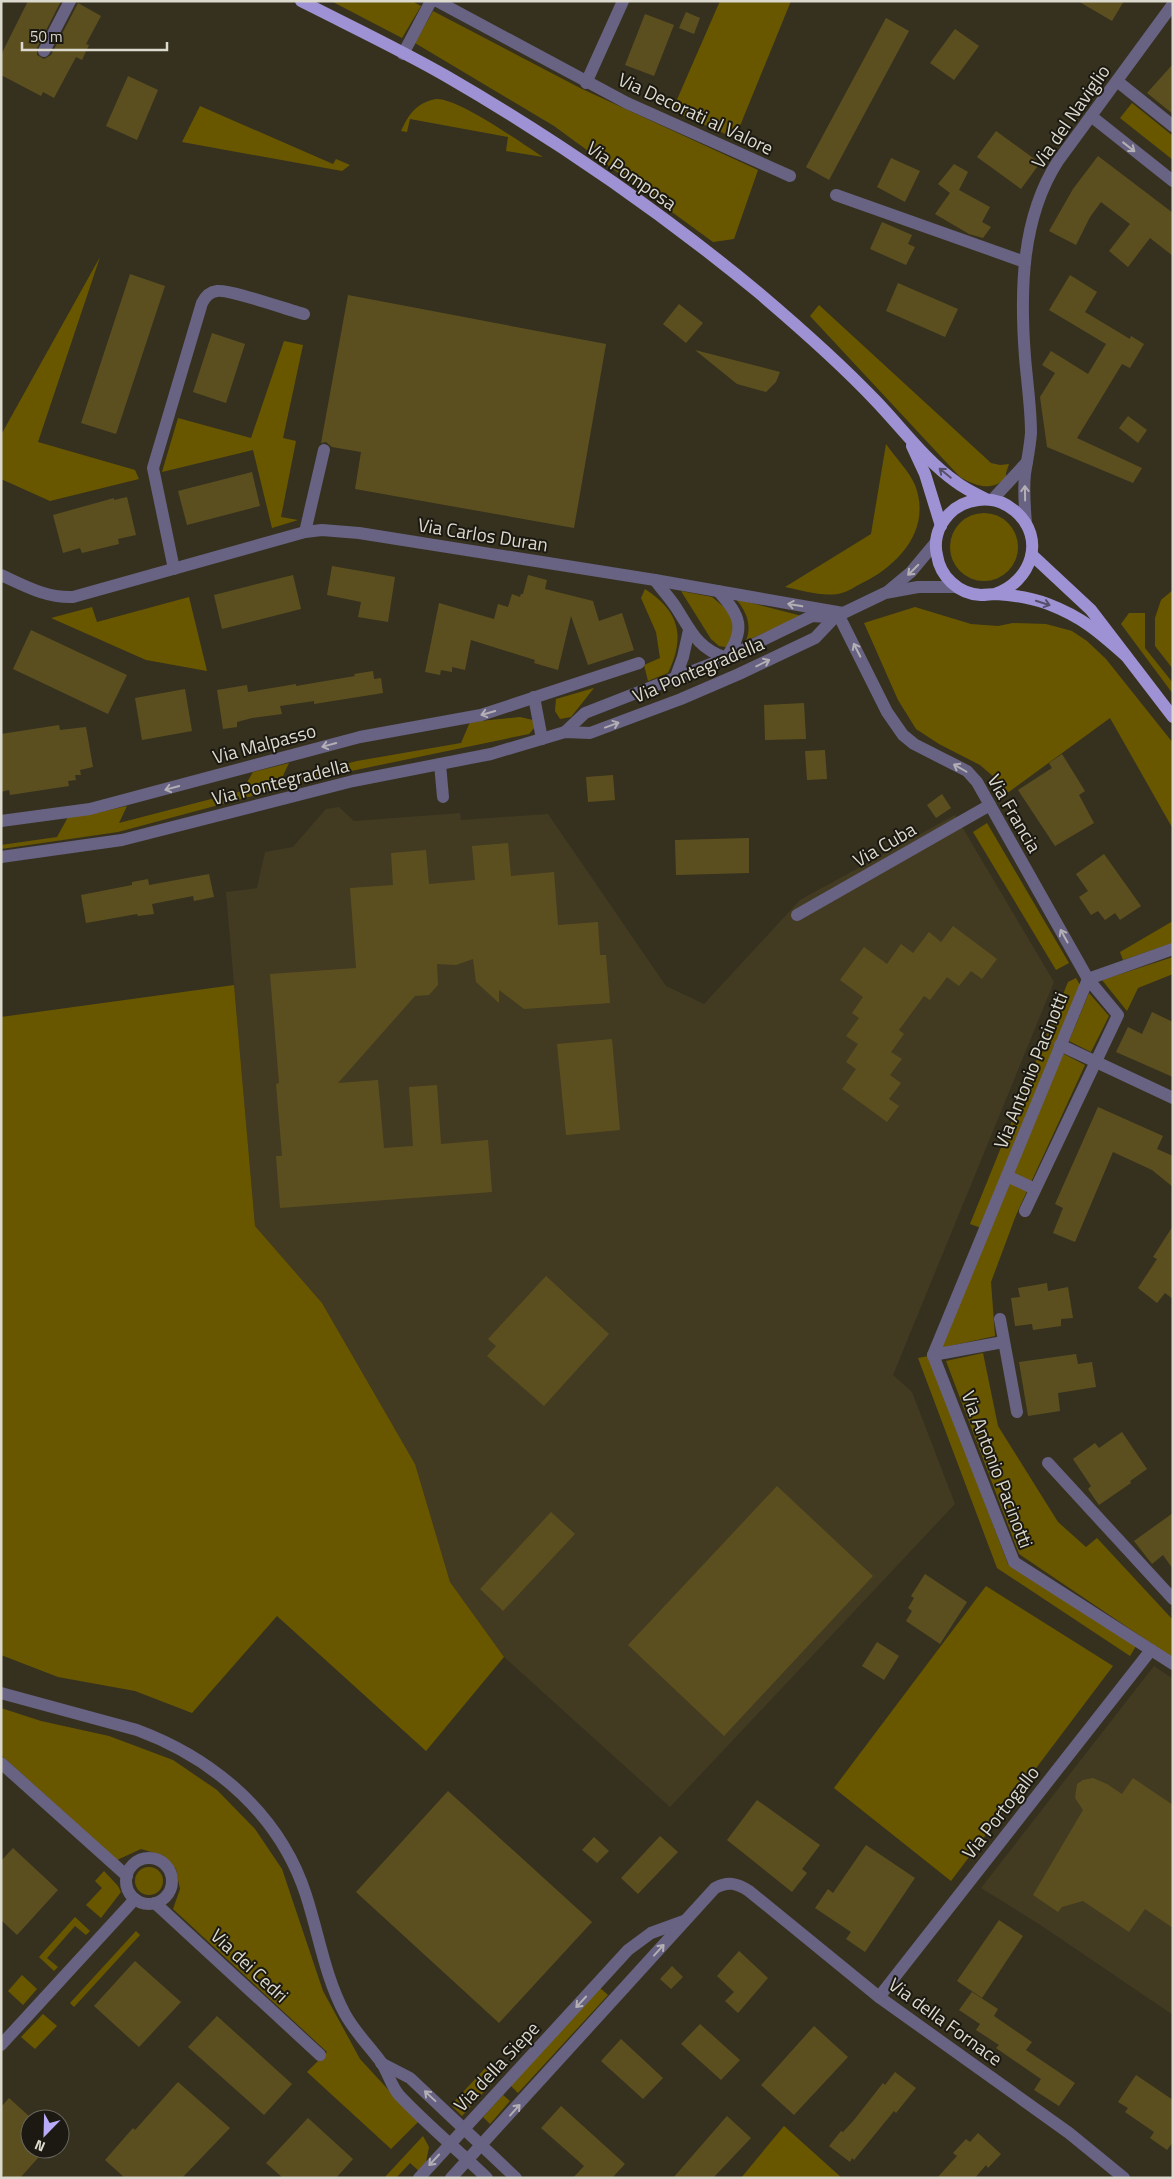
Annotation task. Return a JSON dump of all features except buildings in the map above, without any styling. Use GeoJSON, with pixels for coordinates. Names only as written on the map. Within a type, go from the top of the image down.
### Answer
{"type":"FeatureCollection","features":[{"type":"Feature","properties":{"kind":"main road","name":"Via Pomposa"},"geometry":{"type":"LineString","coordinates":[[302,1],[445,76],[534,130],[668,223],[744,280],[857,381],[937,467],[955,482],[989,500],[1009,506],[1026,524],[1032,542],[1032,555]]}},
{"type":"Feature","properties":{"kind":"main road","name":"Via Pomposa"},"geometry":{"type":"LineString","coordinates":[[904,431],[925,474],[941,526]]}},
{"type":"Feature","properties":{"kind":"main road"},"geometry":{"type":"LineString","coordinates":[[989,500],[975,500],[958,507],[941,526],[936,542],[936,551],[941,569],[956,587],[975,594],[995,594],[1030,599],[1066,612],[1091,625],[1126,656]]}},
{"type":"Feature","properties":{"kind":"main road"},"geometry":{"type":"LineString","coordinates":[[995,594],[1005,591],[1019,580],[1027,569],[1032,555],[1091,610],[1173,717]]}},
{"type":"Feature","properties":{"kind":"street"},"geometry":{"type":"LineString","coordinates":[[44,50],[70,1]]}},
{"type":"Feature","properties":{"kind":"street"},"geometry":{"type":"LineString","coordinates":[[403,54],[431,1]]}},
{"type":"Feature","properties":{"kind":"street","name":"Via Decorati al Valore"},"geometry":{"type":"LineString","coordinates":[[437,1],[627,103],[790,176]]}},
{"type":"Feature","properties":{"kind":"street","name":"Via Decorati al Valore"},"geometry":{"type":"LineString","coordinates":[[586,82],[623,1]]}},
{"type":"Feature","properties":{"kind":"street","name":"Via del Naviglio"},"geometry":{"type":"LineString","coordinates":[[1026,524],[1024,488],[1031,434],[1024,333],[1025,262],[1033,219],[1044,188],[1058,161],[1173,4]]}},
{"type":"Feature","properties":{"kind":"street"},"geometry":{"type":"LineString","coordinates":[[1116,81],[1173,126]]}},
{"type":"Feature","properties":{"kind":"street"},"geometry":{"type":"LineString","coordinates":[[1091,116],[1173,181]]}},
{"type":"Feature","properties":{"kind":"street"},"geometry":{"type":"LineString","coordinates":[[836,195],[1025,262]]}},
{"type":"Feature","properties":{"kind":"street"},"geometry":{"type":"LineString","coordinates":[[174,569],[153,468],[205,296],[225,292],[304,314]]}},
{"type":"Feature","properties":{"kind":"street"},"geometry":{"type":"LineString","coordinates":[[305,532],[324,450]]}},
{"type":"Feature","properties":{"kind":"street"},"geometry":{"type":"LineString","coordinates":[[989,500],[1027,462]]}},
{"type":"Feature","properties":{"kind":"street","name":"Via Carlos Duran"},"geometry":{"type":"LineString","coordinates":[[1,575],[43,594],[58,598],[91,593],[305,532],[322,530],[359,533],[655,580],[839,615]]}},
{"type":"Feature","properties":{"kind":"street","name":"Via Pontegradella"},"geometry":{"type":"LineString","coordinates":[[1,857],[122,840],[353,781],[491,754],[565,732],[590,733],[682,699],[815,638],[839,615],[885,593],[911,572],[936,542]]}},
{"type":"Feature","properties":{"kind":"street"},"geometry":{"type":"LineString","coordinates":[[655,580],[676,607],[689,630],[704,648],[726,658],[733,677]]}},
{"type":"Feature","properties":{"kind":"street","name":"Via Pontegradella"},"geometry":{"type":"LineString","coordinates":[[885,593],[918,587],[956,587]]}},
{"type":"Feature","properties":{"kind":"street"},"geometry":{"type":"LineString","coordinates":[[718,592],[738,616],[738,637],[726,658]]}},
{"type":"Feature","properties":{"kind":"street","name":"Via Pontegradella"},"geometry":{"type":"LineString","coordinates":[[565,732],[584,713],[726,658],[812,616],[839,615]]}},
{"type":"Feature","properties":{"kind":"street","name":"Via Francia"},"geometry":{"type":"LineString","coordinates":[[839,615],[887,712],[898,728],[914,744],[967,771],[977,782],[1088,979]]}},
{"type":"Feature","properties":{"kind":"street"},"geometry":{"type":"LineString","coordinates":[[675,679],[683,657],[689,630]]}},
{"type":"Feature","properties":{"kind":"street","name":"Via Malpasso"},"geometry":{"type":"LineString","coordinates":[[1,821],[90,809],[360,737],[481,715],[639,663]]}},
{"type":"Feature","properties":{"kind":"street"},"geometry":{"type":"LineString","coordinates":[[534,697],[542,739]]}},
{"type":"Feature","properties":{"kind":"street"},"geometry":{"type":"LineString","coordinates":[[440,764],[443,797]]}},
{"type":"Feature","properties":{"kind":"street","name":"Via Cuba"},"geometry":{"type":"LineString","coordinates":[[797,915],[990,805]]}},
{"type":"Feature","properties":{"kind":"street","name":"Via Antonio Pacinotti"},"geometry":{"type":"LineString","coordinates":[[1173,949],[1088,979],[933,1355],[1014,1562],[1173,1664]]}},
{"type":"Feature","properties":{"kind":"street","name":"Via Antonio Pacinotti"},"geometry":{"type":"LineString","coordinates":[[1025,1211],[1118,1015],[1088,979]]}},
{"type":"Feature","properties":{"kind":"street"},"geometry":{"type":"LineString","coordinates":[[1060,1045],[1094,1063],[1173,1098]]}},
{"type":"Feature","properties":{"kind":"street","name":"Via Antonio Pacinotti"},"geometry":{"type":"LineString","coordinates":[[1006,1176],[1035,1189]]}},
{"type":"Feature","properties":{"kind":"street","name":"Via Antonio Pacinotti"},"geometry":{"type":"LineString","coordinates":[[1000,1319],[1017,1412]]}},
{"type":"Feature","properties":{"kind":"street"},"geometry":{"type":"LineString","coordinates":[[933,1355],[1003,1342]]}},
{"type":"Feature","properties":{"kind":"street"},"geometry":{"type":"LineString","coordinates":[[1048,1463],[1173,1599]]}},
{"type":"Feature","properties":{"kind":"street","name":"Via Portogallo"},"geometry":{"type":"LineString","coordinates":[[879,1997],[1151,1650]]}},
{"type":"Feature","properties":{"kind":"street"},"geometry":{"type":"LineString","coordinates":[[1,1693],[154,1736],[197,1758],[244,1795],[272,1826],[292,1859],[306,1896],[337,1998],[358,2034],[381,2063],[397,2094],[487,2178]]}},
{"type":"Feature","properties":{"kind":"street"},"geometry":{"type":"LineString","coordinates":[[1,1763],[127,1876]]}},
{"type":"Feature","properties":{"kind":"street"},"geometry":{"type":"LineString","coordinates":[[150,1858],[162,1862],[171,1874],[171,1887],[162,1899],[155,1903],[142,1903],[135,1899],[127,1886],[127,1876],[131,1866],[142,1859],[150,1858]]}},
{"type":"Feature","properties":{"kind":"street","name":"Via della Fornace"},"geometry":{"type":"LineString","coordinates":[[686,1921],[715,1888],[731,1882],[740,1884],[879,1997],[1069,2133],[1124,2178]]}},
{"type":"Feature","properties":{"kind":"street"},"geometry":{"type":"LineString","coordinates":[[1,2045],[135,1899]]}},
{"type":"Feature","properties":{"kind":"street","name":"Via dei Cedri"},"geometry":{"type":"LineString","coordinates":[[155,1903],[320,2055]]}},
{"type":"Feature","properties":{"kind":"street"},"geometry":{"type":"LineString","coordinates":[[451,2178],[686,1921]]}},
{"type":"Feature","properties":{"kind":"street","name":"Via della Siepe"},"geometry":{"type":"LineString","coordinates":[[418,2178],[628,1950],[650,1933],[686,1921]]}},
{"type":"Feature","properties":{"kind":"street"},"geometry":{"type":"LineString","coordinates":[[628,1950],[645,1966]]}},
{"type":"Feature","properties":{"kind":"street"},"geometry":{"type":"LineString","coordinates":[[600,1981],[618,1996]]}},
{"type":"Feature","properties":{"kind":"street"},"geometry":{"type":"LineString","coordinates":[[381,2063],[410,2078],[516,2178]]}},
{"type":"Feature","properties":{"kind":"shaded area"},"geometry":{"type":"Polygon","coordinates":[[[331,1],[412,1],[421,6],[402,38],[331,1]]]}},
{"type":"Feature","properties":{"kind":"shaded area"},"geometry":{"type":"Polygon","coordinates":[[[720,1],[791,1],[735,138],[672,111],[720,1]]]}},
{"type":"Feature","properties":{"kind":"shaded area"},"geometry":{"type":"Polygon","coordinates":[[[433,11],[580,88],[758,170],[734,239],[713,242],[554,126],[415,43],[433,11]]]}},
{"type":"Feature","properties":{"kind":"shaded area"},"geometry":{"type":"Polygon","coordinates":[[[436,99],[446,101],[474,113],[543,157],[506,151],[508,137],[410,119],[407,132],[401,131],[407,119],[418,106],[436,99]]]}},
{"type":"Feature","properties":{"kind":"shaded area"},"geometry":{"type":"Polygon","coordinates":[[[1132,103],[1173,136],[1173,160],[1120,118],[1132,103]]]}},
{"type":"Feature","properties":{"kind":"shaded area"},"geometry":{"type":"Polygon","coordinates":[[[200,106],[333,164],[336,159],[350,165],[342,171],[182,142],[200,106]]]}},
{"type":"Feature","properties":{"kind":"shaded area"},"geometry":{"type":"Polygon","coordinates":[[[100,257],[38,442],[135,470],[139,479],[50,501],[1,479],[1,435],[100,257]]]}},
{"type":"Feature","properties":{"kind":"shaded area"},"geometry":{"type":"Polygon","coordinates":[[[819,305],[991,463],[1009,464],[1006,478],[995,485],[983,486],[960,477],[810,316],[819,305]]]}},
{"type":"Feature","properties":{"kind":"shaded area"},"geometry":{"type":"Polygon","coordinates":[[[284,341],[303,345],[283,438],[296,441],[281,517],[298,520],[272,528],[253,450],[162,472],[178,418],[251,438],[284,341]]]}},
{"type":"Feature","properties":{"kind":"shaded area"},"geometry":{"type":"Polygon","coordinates":[[[886,444],[906,469],[915,485],[919,501],[919,516],[909,544],[900,556],[876,575],[845,592],[828,595],[785,587],[871,534],[886,444]]]}},
{"type":"Feature","properties":{"kind":"shaded area"},"geometry":{"type":"Polygon","coordinates":[[[977,513],[991,513],[1003,518],[1013,528],[1018,540],[1018,554],[1013,566],[1003,576],[991,581],[977,581],[965,576],[955,566],[950,554],[950,540],[955,528],[965,518],[977,513]]]}},
{"type":"Feature","properties":{"kind":"shaded area"},"geometry":{"type":"Polygon","coordinates":[[[645,589],[656,597],[672,615],[678,636],[674,660],[668,673],[648,681],[644,665],[660,658],[656,632],[641,598],[645,589]]]}},
{"type":"Feature","properties":{"kind":"shaded area"},"geometry":{"type":"Polygon","coordinates":[[[1173,590],[1173,669],[1155,646],[1155,618],[1161,600],[1173,590]]]}},
{"type":"Feature","properties":{"kind":"shaded area"},"geometry":{"type":"Polygon","coordinates":[[[681,591],[712,597],[724,607],[732,617],[736,633],[731,648],[719,646],[711,639],[681,591]]]}},
{"type":"Feature","properties":{"kind":"shaded area"},"geometry":{"type":"Polygon","coordinates":[[[189,597],[207,671],[146,660],[51,618],[92,607],[97,622],[189,597]]]}},
{"type":"Feature","properties":{"kind":"shaded area"},"geometry":{"type":"Polygon","coordinates":[[[736,599],[802,616],[746,641],[749,630],[747,619],[736,599]]]}},
{"type":"Feature","properties":{"kind":"shaded area"},"geometry":{"type":"Polygon","coordinates":[[[915,607],[971,624],[998,626],[1013,623],[1046,624],[1072,631],[1087,641],[1106,659],[1173,743],[1173,829],[1110,718],[1006,794],[995,778],[980,765],[939,744],[916,729],[898,700],[864,623],[915,607]]]}},
{"type":"Feature","properties":{"kind":"shaded area"},"geometry":{"type":"Polygon","coordinates":[[[1129,613],[1145,613],[1145,648],[1173,683],[1173,694],[1121,624],[1129,613]]]}},
{"type":"Feature","properties":{"kind":"shaded area"},"geometry":{"type":"Polygon","coordinates":[[[594,688],[571,717],[560,719],[555,711],[556,699],[594,688]]]}},
{"type":"Feature","properties":{"kind":"shaded area"},"geometry":{"type":"Polygon","coordinates":[[[520,717],[533,720],[535,727],[529,734],[327,776],[118,832],[1,849],[1,845],[57,837],[68,817],[87,815],[127,806],[119,823],[242,791],[253,772],[289,763],[281,780],[357,761],[461,743],[470,722],[520,717]]]}},
{"type":"Feature","properties":{"kind":"shaded area"},"geometry":{"type":"Polygon","coordinates":[[[339,807],[354,821],[460,813],[461,820],[548,814],[666,986],[704,1004],[800,900],[955,815],[1054,982],[893,1375],[912,1392],[955,1504],[670,1807],[504,1657],[450,1582],[415,1464],[322,1303],[255,1226],[226,892],[257,888],[265,852],[293,847],[326,809],[339,807]]]}},
{"type":"Feature","properties":{"kind":"shaded area"},"geometry":{"type":"Polygon","coordinates":[[[987,823],[1069,963],[1056,970],[973,832],[987,823]]]}},
{"type":"Feature","properties":{"kind":"shaded area"},"geometry":{"type":"Polygon","coordinates":[[[1173,921],[1173,943],[1123,960],[1120,952],[1173,921]]]}},
{"type":"Feature","properties":{"kind":"shaded area"},"geometry":{"type":"Polygon","coordinates":[[[1173,957],[1173,974],[1138,988],[1127,1011],[1102,980],[1173,957]]]}},
{"type":"Feature","properties":{"kind":"shaded area"},"geometry":{"type":"Polygon","coordinates":[[[1076,978],[1081,987],[981,1228],[970,1224],[1068,982],[1076,978]]]}},
{"type":"Feature","properties":{"kind":"shaded area"},"geometry":{"type":"Polygon","coordinates":[[[234,985],[255,1226],[322,1303],[415,1464],[450,1582],[504,1657],[426,1751],[277,1616],[192,1713],[135,1691],[58,1677],[1,1655],[1,1017],[234,985]]]}},
{"type":"Feature","properties":{"kind":"shaded area"},"geometry":{"type":"Polygon","coordinates":[[[1089,993],[1109,1016],[1091,1052],[1069,1041],[1089,993]]]}},
{"type":"Feature","properties":{"kind":"shaded area"},"geometry":{"type":"Polygon","coordinates":[[[1062,1053],[1085,1065],[1016,1215],[991,1282],[995,1336],[941,1348],[1062,1053]]]}},
{"type":"Feature","properties":{"kind":"shaded area"},"geometry":{"type":"Polygon","coordinates":[[[983,1353],[998,1426],[1058,1522],[1086,1547],[1097,1538],[1173,1620],[1173,1658],[1019,1554],[946,1361],[983,1353]]]}},
{"type":"Feature","properties":{"kind":"shaded area"},"geometry":{"type":"Polygon","coordinates":[[[929,1356],[1008,1564],[1136,1646],[1130,1656],[997,1568],[918,1358],[929,1356]]]}},
{"type":"Feature","properties":{"kind":"shaded area"},"geometry":{"type":"Polygon","coordinates":[[[986,1586],[1113,1666],[951,1881],[834,1788],[986,1586]]]}},
{"type":"Feature","properties":{"kind":"shaded area"},"geometry":{"type":"Polygon","coordinates":[[[1154,1666],[1173,1679],[1173,2015],[1042,1926],[981,1888],[1154,1666]]]}},
{"type":"Feature","properties":{"kind":"shaded area"},"geometry":{"type":"Polygon","coordinates":[[[1,1708],[41,1721],[109,1736],[173,1760],[217,1790],[255,1829],[282,1869],[323,1991],[360,2059],[418,2122],[391,2149],[307,2072],[327,2052],[173,1909],[180,1889],[176,1869],[162,1855],[141,1849],[117,1860],[1,1755],[1,1708]]]}},
{"type":"Feature","properties":{"kind":"shaded area"},"geometry":{"type":"Polygon","coordinates":[[[149,1867],[159,1871],[163,1881],[159,1891],[149,1895],[139,1891],[135,1881],[139,1871],[149,1867]]]}},
{"type":"Feature","properties":{"kind":"shaded area"},"geometry":{"type":"Polygon","coordinates":[[[104,1871],[121,1892],[101,1918],[86,1905],[102,1888],[95,1881],[104,1871]]]}},
{"type":"Feature","properties":{"kind":"shaded area"},"geometry":{"type":"Polygon","coordinates":[[[75,1917],[90,1931],[86,1935],[75,1926],[47,1958],[58,1967],[54,1971],[39,1957],[75,1917]]]}},
{"type":"Feature","properties":{"kind":"shaded area"},"geometry":{"type":"Polygon","coordinates":[[[136,1931],[140,1935],[74,2007],[70,2003],[136,1931]]]}},
{"type":"Feature","properties":{"kind":"shaded area"},"geometry":{"type":"Polygon","coordinates":[[[22,1975],[37,1989],[23,2005],[8,1991],[22,1975]]]}},
{"type":"Feature","properties":{"kind":"shaded area"},"geometry":{"type":"Polygon","coordinates":[[[600,1988],[608,1995],[518,2093],[510,2085],[600,1988]]]}},
{"type":"Feature","properties":{"kind":"shaded area"},"geometry":{"type":"Polygon","coordinates":[[[43,2014],[57,2026],[35,2049],[21,2037],[43,2014]]]}},
{"type":"Feature","properties":{"kind":"shaded area"},"geometry":{"type":"Polygon","coordinates":[[[490,2063],[501,2073],[462,2116],[451,2105],[490,2063]]]}},
{"type":"Feature","properties":{"kind":"shaded area"},"geometry":{"type":"Polygon","coordinates":[[[503,2095],[510,2101],[490,2124],[483,2117],[503,2095]]]}},
{"type":"Feature","properties":{"kind":"shaded area"},"geometry":{"type":"Polygon","coordinates":[[[784,2126],[842,2178],[741,2178],[784,2126]]]}},
{"type":"Feature","properties":{"kind":"shaded area"},"geometry":{"type":"Polygon","coordinates":[[[423,2136],[429,2147],[426,2162],[419,2171],[410,2163],[396,2178],[384,2178],[423,2136]]]}}]}
